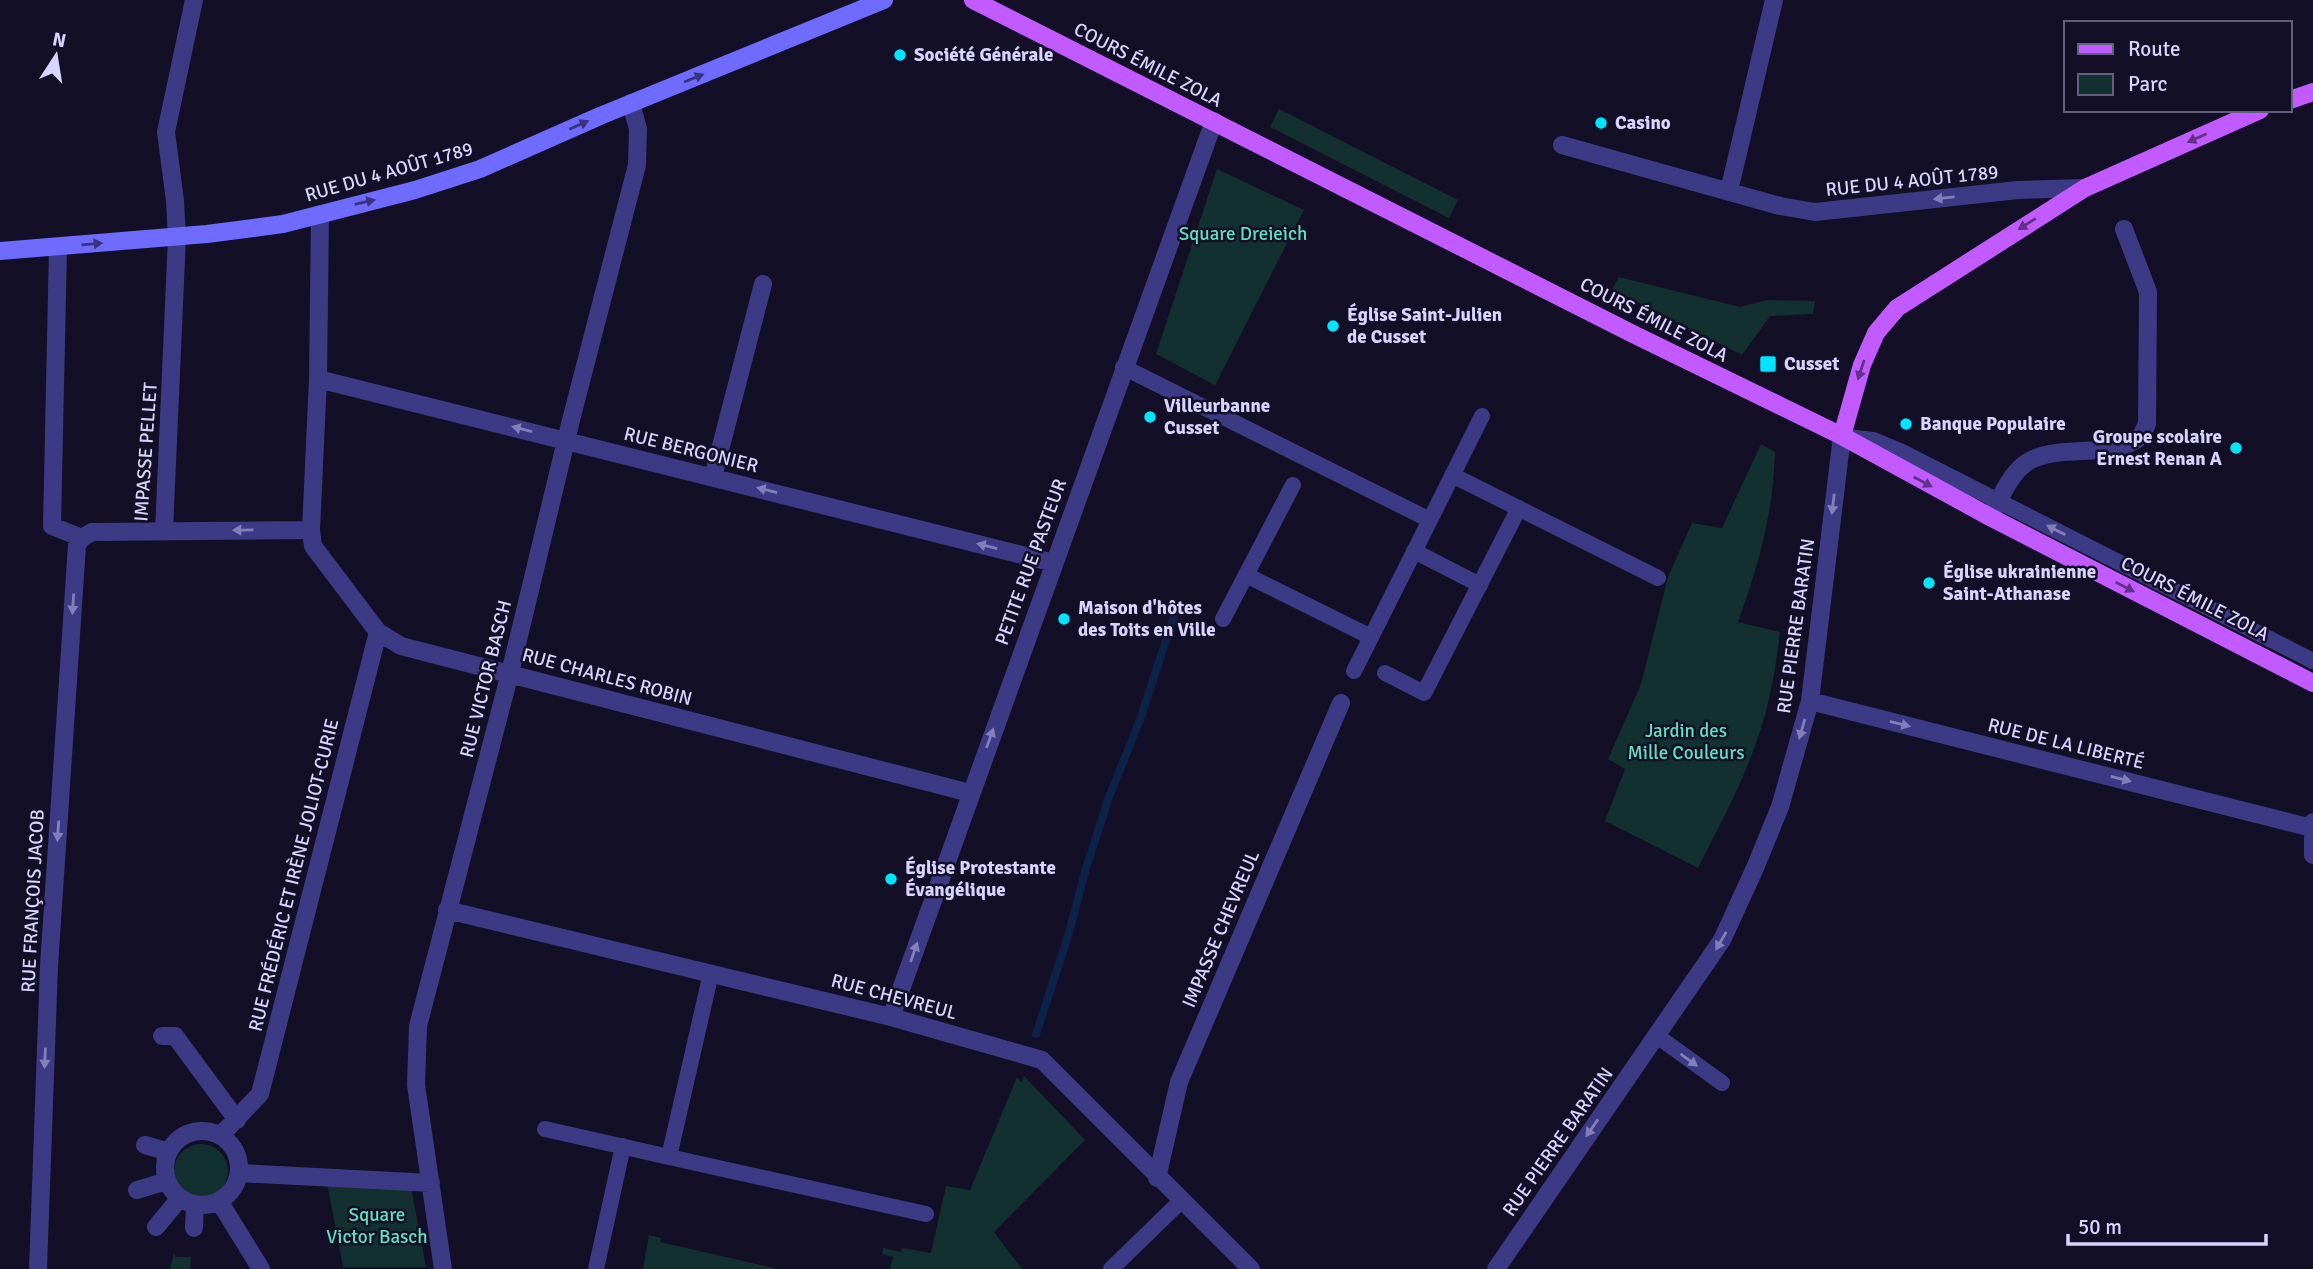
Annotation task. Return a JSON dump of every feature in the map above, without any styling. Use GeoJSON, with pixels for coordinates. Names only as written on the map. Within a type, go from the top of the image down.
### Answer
{"type":"FeatureCollection","features":[{"type":"Feature","properties":{"kind":"main road","name":"RUE DU 4 AOÛT 1789"},"geometry":{"type":"LineString","coordinates":[[0,251],[177,237],[283,224],[415,190],[480,169],[631,103],[884,0]]}},
{"type":"Feature","properties":{"kind":"main road","name":"COURS ÉMILE ZOLA"},"geometry":{"type":"LineString","coordinates":[[973,0],[1842,436],[1990,517],[2313,683]]}},
{"type":"Feature","properties":{"kind":"main road"},"geometry":{"type":"LineString","coordinates":[[2292,99],[2313,92]]}},
{"type":"Feature","properties":{"kind":"main road","name":"RUE DU 4 AOÛT 1789"},"geometry":{"type":"LineString","coordinates":[[2085,188],[2256,112]]}},
{"type":"Feature","properties":{"kind":"main road","name":"RUE PIERRE BARATIN"},"geometry":{"type":"LineString","coordinates":[[1842,436],[1876,333],[1897,308],[2085,188]]}},
{"type":"Feature","properties":{"kind":"street","name":"IMPASSE PELLET"},"geometry":{"type":"LineString","coordinates":[[82,538],[92,532],[164,531],[177,237],[166,132],[194,0]]}},
{"type":"Feature","properties":{"kind":"street"},"geometry":{"type":"LineString","coordinates":[[1729,191],[1774,0]]}},
{"type":"Feature","properties":{"kind":"street","name":"RUE VICTOR BASCH"},"geometry":{"type":"LineString","coordinates":[[443,1269],[416,1085],[418,1026],[510,673],[566,440],[637,165],[638,129],[631,103]]}},
{"type":"Feature","properties":{"kind":"street","name":"PETITE RUE PASTEUR"},"geometry":{"type":"LineString","coordinates":[[891,1017],[1214,121]]}},
{"type":"Feature","properties":{"kind":"street","name":"RUE DU 4 AOÛT 1789"},"geometry":{"type":"LineString","coordinates":[[1562,145],[1780,206],[1815,212],[2018,190],[2085,188]]}},
{"type":"Feature","properties":{"kind":"street","name":"RUE CHARLES ROBIN"},"geometry":{"type":"LineString","coordinates":[[320,214],[318,379],[311,530],[313,547],[378,632],[401,646],[970,793]]}},
{"type":"Feature","properties":{"kind":"street"},"geometry":{"type":"LineString","coordinates":[[1990,517],[2012,477],[2030,460],[2053,454],[2122,446],[2140,437],[2147,424],[2148,292],[2124,229]]}},
{"type":"Feature","properties":{"kind":"street"},"geometry":{"type":"LineString","coordinates":[[58,247],[52,526],[82,538]]}},
{"type":"Feature","properties":{"kind":"street"},"geometry":{"type":"LineString","coordinates":[[713,477],[763,284]]}},
{"type":"Feature","properties":{"kind":"street","name":"RUE BERGONIER"},"geometry":{"type":"LineString","coordinates":[[318,379],[1054,563]]}},
{"type":"Feature","properties":{"kind":"street","name":"RUE PIERRE BARATIN"},"geometry":{"type":"LineString","coordinates":[[1496,1269],[1723,940],[1780,807],[1810,701],[1842,436]]}},
{"type":"Feature","properties":{"kind":"street"},"geometry":{"type":"LineString","coordinates":[[164,531],[311,530]]}},
{"type":"Feature","properties":{"kind":"street","name":"RUE FRANÇOIS JACOB"},"geometry":{"type":"LineString","coordinates":[[38,1269],[49,966],[77,545],[82,538]]}},
{"type":"Feature","properties":{"kind":"street","name":"RUE FRÉDÉRIC ET IRÈNE JOLIOT-CURIE"},"geometry":{"type":"LineString","coordinates":[[220,1136],[260,1094],[378,632]]}},
{"type":"Feature","properties":{"kind":"street","name":"RUE DE LA LIBERTÉ"},"geometry":{"type":"LineString","coordinates":[[1810,701],[2312,828]]}},
{"type":"Feature","properties":{"kind":"street","name":"IMPASSE CHEVREUL"},"geometry":{"type":"LineString","coordinates":[[1157,1178],[1179,1082],[1341,703]]}},
{"type":"Feature","properties":{"kind":"street"},"geometry":{"type":"LineString","coordinates":[[2313,821],[2313,855]]}},
{"type":"Feature","properties":{"kind":"street","name":"RUE CHEVREUL"},"geometry":{"type":"LineString","coordinates":[[447,910],[891,1017],[1042,1060],[1157,1178],[1251,1269]]}},
{"type":"Feature","properties":{"kind":"street"},"geometry":{"type":"LineString","coordinates":[[162,1035],[175,1036],[236,1120]]}},
{"type":"Feature","properties":{"kind":"street"},"geometry":{"type":"LineString","coordinates":[[187,1201],[207,1205],[219,1201],[233,1190],[239,1173],[238,1158],[231,1145],[220,1136],[206,1131],[191,1133],[178,1141],[169,1152],[165,1167],[167,1181],[187,1201],[194,1228]]}},
{"type":"Feature","properties":{"kind":"street"},"geometry":{"type":"LineString","coordinates":[[145,1145],[169,1152]]}},
{"type":"Feature","properties":{"kind":"street"},"geometry":{"type":"LineString","coordinates":[[239,1173],[430,1183]]}},
{"type":"Feature","properties":{"kind":"street"},"geometry":{"type":"LineString","coordinates":[[137,1190],[167,1181]]}},
{"type":"Feature","properties":{"kind":"street"},"geometry":{"type":"LineString","coordinates":[[156,1227],[187,1201]]}},
{"type":"Feature","properties":{"kind":"street"},"geometry":{"type":"LineString","coordinates":[[219,1201],[261,1269]]}},
{"type":"Feature","properties":{"kind":"lane"},"geometry":{"type":"LineString","coordinates":[[1124,367],[1430,520]]}},
{"type":"Feature","properties":{"kind":"lane"},"geometry":{"type":"LineString","coordinates":[[1354,671],[1482,416]]}},
{"type":"Feature","properties":{"kind":"lane"},"geometry":{"type":"LineString","coordinates":[[1842,436],[1873,440],[1902,452],[2313,661]]}},
{"type":"Feature","properties":{"kind":"lane"},"geometry":{"type":"LineString","coordinates":[[1452,475],[1658,578]]}},
{"type":"Feature","properties":{"kind":"lane"},"geometry":{"type":"LineString","coordinates":[[1223,619],[1293,485]]}},
{"type":"Feature","properties":{"kind":"lane"},"geometry":{"type":"LineString","coordinates":[[1385,673],[1424,694],[1518,508]]}},
{"type":"Feature","properties":{"kind":"lane"},"geometry":{"type":"LineString","coordinates":[[1414,551],[1479,585]]}},
{"type":"Feature","properties":{"kind":"lane"},"geometry":{"type":"LineString","coordinates":[[1246,575],[1371,637]]}},
{"type":"Feature","properties":{"kind":"lane"},"geometry":{"type":"LineString","coordinates":[[669,1157],[711,973]]}},
{"type":"Feature","properties":{"kind":"lane"},"geometry":{"type":"LineString","coordinates":[[1657,1036],[1722,1083]]}},
{"type":"Feature","properties":{"kind":"lane"},"geometry":{"type":"LineString","coordinates":[[545,1129],[926,1214]]}},
{"type":"Feature","properties":{"kind":"lane"},"geometry":{"type":"LineString","coordinates":[[596,1269],[623,1146]]}},
{"type":"Feature","properties":{"kind":"lane"},"geometry":{"type":"LineString","coordinates":[[1111,1269],[1181,1201]]}},
{"type":"Feature","properties":{"kind":"green space"},"geometry":{"type":"Polygon","coordinates":[[[1279,109],[1458,200],[1449,218],[1270,127],[1279,109]]]}},
{"type":"Feature","properties":{"kind":"green space","name":"Square Dreieich"},"geometry":{"type":"Polygon","coordinates":[[[1217,169],[1304,210],[1215,385],[1156,354],[1217,169]]]}},
{"type":"Feature","properties":{"kind":"green space"},"geometry":{"type":"Polygon","coordinates":[[[1619,277],[1740,307],[1767,300],[1815,301],[1813,314],[1770,316],[1742,355],[1612,289],[1619,277]]]}},
{"type":"Feature","properties":{"kind":"green space","name":"Jardin des Mille Couleurs"},"geometry":{"type":"Polygon","coordinates":[[[1761,444],[1775,452],[1774,474],[1768,518],[1738,622],[1780,632],[1777,657],[1768,705],[1755,746],[1698,868],[1605,821],[1625,769],[1608,759],[1641,684],[1668,577],[1692,523],[1722,528],[1761,444]]]}},
{"type":"Feature","properties":{"kind":"green space"},"geometry":{"type":"Polygon","coordinates":[[[1024,1076],[1085,1140],[994,1232],[1022,1269],[890,1269],[893,1257],[882,1254],[883,1248],[901,1252],[902,1248],[931,1253],[946,1186],[970,1190],[1017,1077],[1021,1082],[1024,1076]]]}},
{"type":"Feature","properties":{"kind":"green space"},"geometry":{"type":"Polygon","coordinates":[[[206,1144],[216,1148],[224,1156],[228,1171],[224,1186],[216,1194],[196,1198],[186,1194],[178,1186],[174,1166],[178,1156],[186,1148],[206,1144]]]}},
{"type":"Feature","properties":{"kind":"green space","name":"Square Victor Basch"},"geometry":{"type":"Polygon","coordinates":[[[327,1183],[411,1187],[426,1267],[343,1267],[327,1183]]]}},
{"type":"Feature","properties":{"kind":"green space"},"geometry":{"type":"Polygon","coordinates":[[[649,1235],[661,1238],[660,1242],[778,1269],[643,1269],[649,1235]]]}},
{"type":"Feature","properties":{"kind":"green space"},"geometry":{"type":"Polygon","coordinates":[[[174,1253],[176,1257],[191,1257],[190,1269],[170,1269],[174,1253]]]}},
{"type":"Feature","properties":{"kind":"waterway"},"geometry":{"type":"LineString","coordinates":[[1036,1034],[1109,797],[1140,720],[1177,607]]}},
{"type":"Feature","properties":{"kind":"place","name":"Société Générale"},"geometry":{"type":"Point","coordinates":[900,55]}},
{"type":"Feature","properties":{"kind":"place","name":"Casino"},"geometry":{"type":"Point","coordinates":[1601,123]}},
{"type":"Feature","properties":{"kind":"place","name":"Église Saint-Julien de Cusset"},"geometry":{"type":"Point","coordinates":[1333,326]}},
{"type":"Feature","properties":{"kind":"place","name":"Cusset"},"geometry":{"type":"Point","coordinates":[1768,364]}},
{"type":"Feature","properties":{"kind":"place","name":"Villeurbanne Cusset"},"geometry":{"type":"Point","coordinates":[1150,417]}},
{"type":"Feature","properties":{"kind":"place","name":"Banque Populaire"},"geometry":{"type":"Point","coordinates":[1906,424]}},
{"type":"Feature","properties":{"kind":"place","name":"Groupe scolaire Ernest Renan A"},"geometry":{"type":"Point","coordinates":[2236,448]}},
{"type":"Feature","properties":{"kind":"place","name":"Église ukrainienne Saint-Athanase"},"geometry":{"type":"Point","coordinates":[1929,583]}},
{"type":"Feature","properties":{"kind":"place","name":"Maison d'hôtes des Toits en Ville"},"geometry":{"type":"Point","coordinates":[1064,619]}},
{"type":"Feature","properties":{"kind":"place","name":"Église Protestante Évangélique"},"geometry":{"type":"Point","coordinates":[891,879]}}]}
